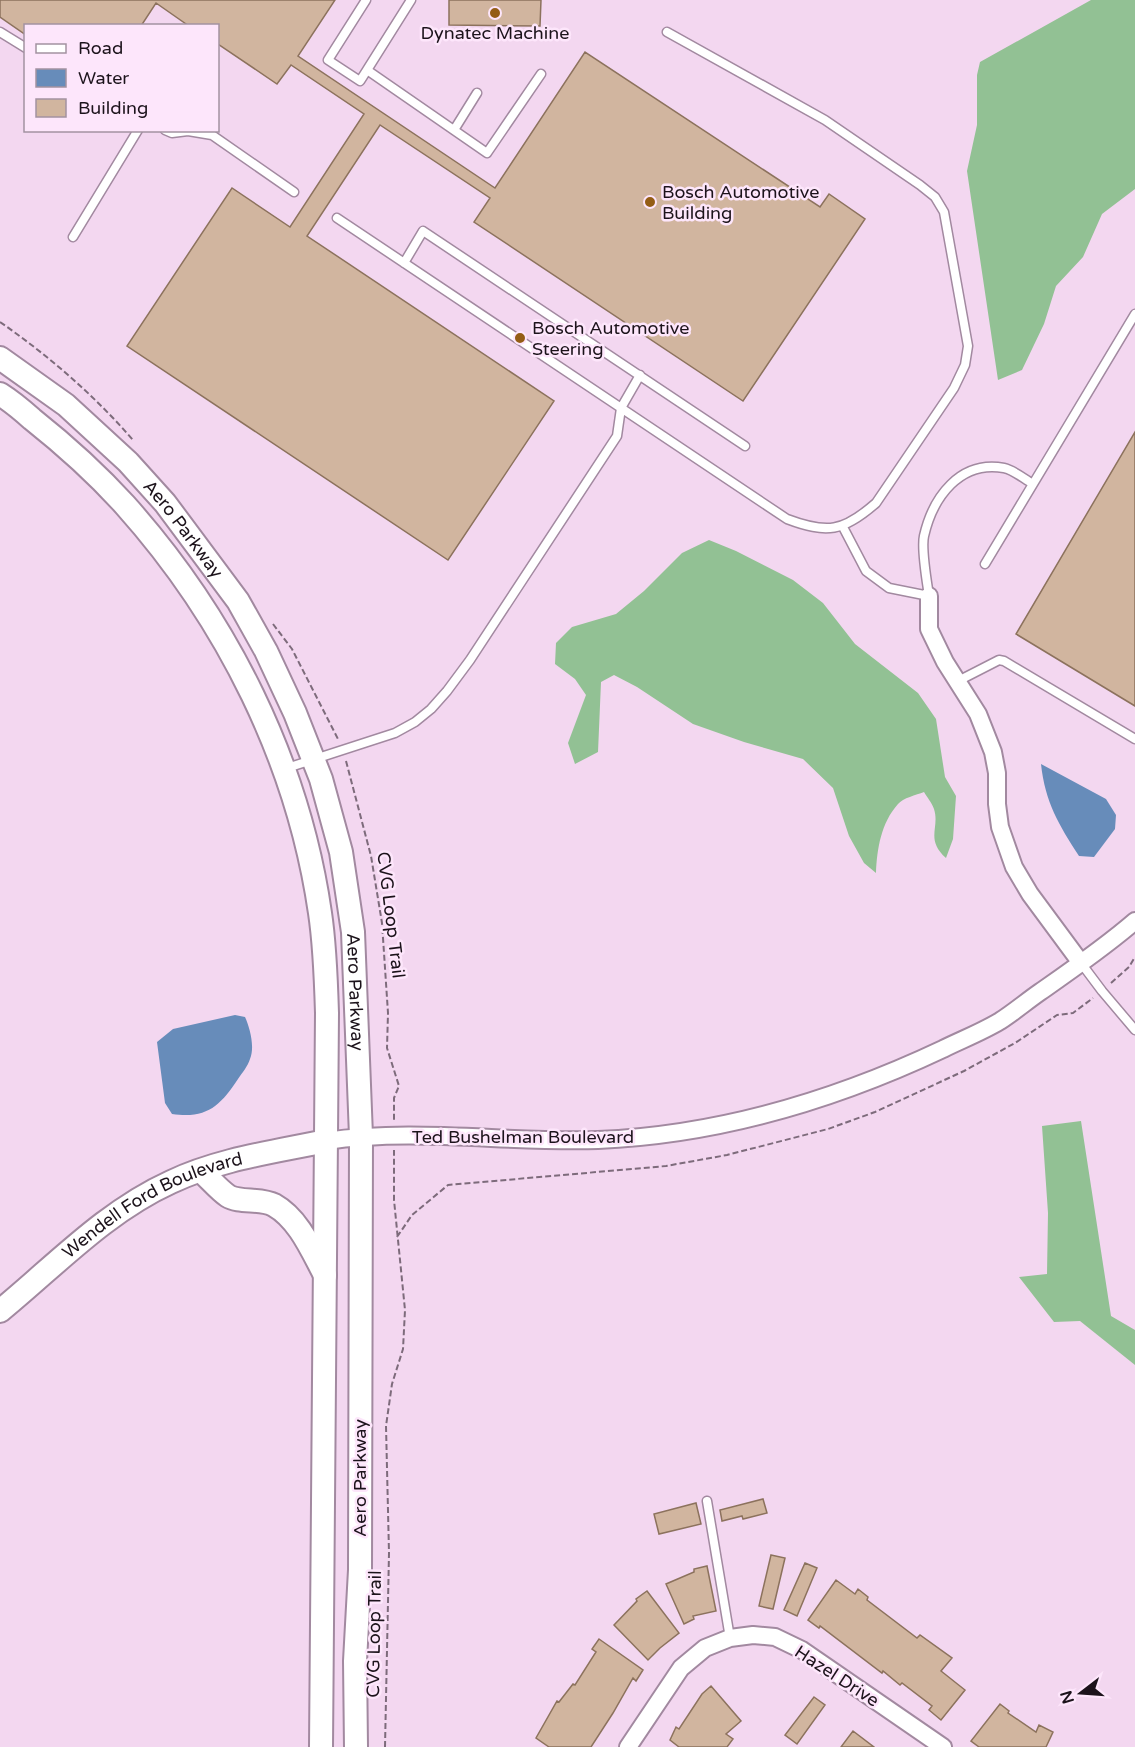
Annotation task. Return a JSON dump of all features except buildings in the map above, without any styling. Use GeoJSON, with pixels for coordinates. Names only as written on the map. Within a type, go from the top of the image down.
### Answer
{"type":"FeatureCollection","features":[{"type":"Feature","properties":{"kind":"main road","name":"Aero Parkway"},"geometry":{"type":"LineString","coordinates":[[0,358],[66,405],[128,462],[165,503],[244,611],[271,661],[313,759],[321,779],[341,852],[353,932],[361,1136],[360,1570],[355,1661],[356,1747]]}},
{"type":"Feature","properties":{"kind":"main road","name":"Aero Parkway"},"geometry":{"type":"LineString","coordinates":[[0,394],[65,445],[96,473],[171,561],[222,636],[260,712],[284,769],[303,832],[314,880],[322,932],[327,1013],[321,1747]]}},
{"type":"Feature","properties":{"kind":"main road","name":"Wendell Ford Boulevard"},"geometry":{"type":"LineString","coordinates":[[0,1311],[76,1244],[115,1215],[171,1181],[235,1160],[326,1141]]}},
{"type":"Feature","properties":{"kind":"main road"},"geometry":{"type":"LineString","coordinates":[[201,1171],[230,1197],[273,1204],[285,1214],[299,1228],[326,1277]]}},
{"type":"Feature","properties":{"kind":"street"},"geometry":{"type":"LineString","coordinates":[[929,597],[929,628],[945,662],[978,714],[993,752],[997,773],[1000,827],[1014,867],[1030,894],[1081,963]]}},
{"type":"Feature","properties":{"kind":"street","name":"Ted Bushelman Boulevard"},"geometry":{"type":"LineString","coordinates":[[326,1141],[361,1136],[518,1140],[628,1138],[675,1133],[762,1115],[871,1081],[999,1022],[1135,921]]}},
{"type":"Feature","properties":{"kind":"street","name":"Hazel Drive"},"geometry":{"type":"LineString","coordinates":[[628,1747],[681,1668],[705,1648],[730,1638],[753,1635],[775,1637],[802,1650],[943,1747]]}},
{"type":"Feature","properties":{"kind":"lane"},"geometry":{"type":"LineString","coordinates":[[366,0],[328,60],[360,81],[411,0]]}},
{"type":"Feature","properties":{"kind":"lane"},"geometry":{"type":"LineString","coordinates":[[0,32],[24,47]]}},
{"type":"Feature","properties":{"kind":"lane"},"geometry":{"type":"LineString","coordinates":[[337,218],[787,519],[808,527],[829,528],[843,527],[861,517],[876,503],[954,388],[965,365],[968,345],[944,212],[935,197],[920,185],[825,120],[667,32]]}},
{"type":"Feature","properties":{"kind":"lane"},"geometry":{"type":"LineString","coordinates":[[367,70],[487,153],[541,74]]}},
{"type":"Feature","properties":{"kind":"lane"},"geometry":{"type":"LineString","coordinates":[[454,130],[477,93]]}},
{"type":"Feature","properties":{"kind":"lane"},"geometry":{"type":"LineString","coordinates":[[73,237],[137,132]]}},
{"type":"Feature","properties":{"kind":"lane"},"geometry":{"type":"LineString","coordinates":[[194,132],[212,135],[294,192]]}},
{"type":"Feature","properties":{"kind":"lane"},"geometry":{"type":"LineString","coordinates":[[404,263],[423,231],[745,446]]}},
{"type":"Feature","properties":{"kind":"lane"},"geometry":{"type":"LineString","coordinates":[[985,564],[1135,314]]}},
{"type":"Feature","properties":{"kind":"lane"},"geometry":{"type":"LineString","coordinates":[[284,769],[395,733],[415,722],[447,691],[470,660],[617,436],[621,408],[639,375]]}},
{"type":"Feature","properties":{"kind":"lane"},"geometry":{"type":"LineString","coordinates":[[843,527],[866,571],[889,588],[929,597],[923,538],[943,493],[955,479],[984,467],[1006,468],[1033,484]]}},
{"type":"Feature","properties":{"kind":"lane"},"geometry":{"type":"LineString","coordinates":[[958,681],[999,660],[1004,661],[1135,739]]}},
{"type":"Feature","properties":{"kind":"lane"},"geometry":{"type":"LineString","coordinates":[[1081,963],[1101,991],[1135,1030]]}},
{"type":"Feature","properties":{"kind":"lane"},"geometry":{"type":"LineString","coordinates":[[707,1502],[730,1638]]}},
{"type":"Feature","properties":{"kind":"path","name":"CVG Loop Trail"},"geometry":{"type":"LineString","coordinates":[[349,772],[371,856],[382,923],[387,993],[387,1048],[399,1086],[394,1098]]}},
{"type":"Feature","properties":{"kind":"path"},"geometry":{"type":"LineString","coordinates":[[1129,968],[1135,957]]}},
{"type":"Feature","properties":{"kind":"path","name":"CVG Loop Trail"},"geometry":{"type":"LineString","coordinates":[[385,1747],[389,1553],[386,1425],[392,1384],[403,1349],[405,1310],[394,1200]]}},
{"type":"Feature","properties":{"kind":"green space"},"geometry":{"type":"Polygon","coordinates":[[[1091,0],[1135,0],[1135,189],[1102,214],[1083,257],[1056,286],[1044,324],[1022,370],[998,380],[967,171],[977,125],[977,75],[980,62],[1091,0]]]}},
{"type":"Feature","properties":{"kind":"green space"},"geometry":{"type":"Polygon","coordinates":[[[709,540],[793,580],[823,603],[855,644],[918,693],[936,719],[945,777],[956,796],[953,839],[946,858],[936,845],[934,809],[924,792],[903,800],[892,811],[881,837],[876,873],[864,863],[849,836],[833,788],[803,759],[693,724],[637,687],[614,675],[601,682],[598,752],[575,764],[568,743],[586,695],[575,679],[555,664],[556,643],[572,627],[616,614],[644,591],[682,553],[709,540]]]}},
{"type":"Feature","properties":{"kind":"green space"},"geometry":{"type":"Polygon","coordinates":[[[1081,1121],[1111,1316],[1135,1330],[1135,1365],[1080,1321],[1054,1322],[1019,1277],[1047,1274],[1048,1213],[1042,1126],[1081,1121]]]}},
{"type":"Feature","properties":{"kind":"water"},"geometry":{"type":"Polygon","coordinates":[[[1041,764],[1106,799],[1116,815],[1115,829],[1094,857],[1079,856],[1065,834],[1050,802],[1041,764]]]}},
{"type":"Feature","properties":{"kind":"water"},"geometry":{"type":"Polygon","coordinates":[[[235,1015],[245,1017],[250,1032],[252,1049],[246,1067],[225,1097],[211,1109],[195,1114],[172,1114],[165,1103],[157,1042],[173,1029],[235,1015]]]}},
{"type":"Feature","properties":{"kind":"place","name":"Dynatec Machine"},"geometry":{"type":"Point","coordinates":[495,13]}},
{"type":"Feature","properties":{"kind":"place","name":"Bosch Automotive Building"},"geometry":{"type":"Point","coordinates":[650,202]}},
{"type":"Feature","properties":{"kind":"place","name":"Bosch Automotive Steering"},"geometry":{"type":"Point","coordinates":[520,338]}}]}
